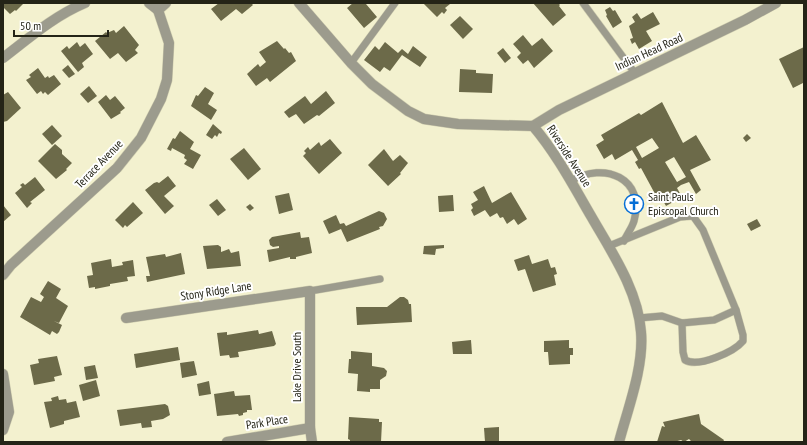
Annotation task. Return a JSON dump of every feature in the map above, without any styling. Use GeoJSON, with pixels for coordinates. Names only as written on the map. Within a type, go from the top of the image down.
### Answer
{"type":"FeatureCollection","features":[{"type":"Feature","properties":{"kind":"street"},"geometry":{"type":"LineString","coordinates":[[3,58],[50,22],[69,10],[85,3]]}},
{"type":"Feature","properties":{"kind":"street"},"geometry":{"type":"LineString","coordinates":[[148,3],[162,6]]}},
{"type":"Feature","properties":{"kind":"street","name":"Riverside Avenue"},"geometry":{"type":"LineString","coordinates":[[299,3],[351,63],[372,84],[408,111],[424,119],[458,124],[534,126],[548,144],[609,246],[631,292],[639,318],[641,333],[638,371],[619,442]]}},
{"type":"Feature","properties":{"kind":"street","name":"Indian Head Road"},"geometry":{"type":"LineString","coordinates":[[534,126],[559,110],[634,72],[739,23],[776,3]]}},
{"type":"Feature","properties":{"kind":"street","name":"Terrace Avenue"},"geometry":{"type":"LineString","coordinates":[[3,275],[11,265],[117,168],[141,138],[161,99],[167,80],[169,43],[162,6]]}},
{"type":"Feature","properties":{"kind":"street","name":"Stony Ridge Lane"},"geometry":{"type":"LineString","coordinates":[[126,318],[310,291]]}},
{"type":"Feature","properties":{"kind":"street","name":"Lake Drive South"},"geometry":{"type":"LineString","coordinates":[[310,291],[310,428],[312,442]]}},
{"type":"Feature","properties":{"kind":"street"},"geometry":{"type":"LineString","coordinates":[[3,374],[9,412],[3,430]]}},
{"type":"Feature","properties":{"kind":"street","name":"Park Place"},"geometry":{"type":"LineString","coordinates":[[227,442],[310,428]]}},
{"type":"Feature","properties":{"kind":"lane"},"geometry":{"type":"LineString","coordinates":[[351,63],[395,3]]}},
{"type":"Feature","properties":{"kind":"lane"},"geometry":{"type":"LineString","coordinates":[[583,3],[634,72]]}},
{"type":"Feature","properties":{"kind":"lane"},"geometry":{"type":"LineString","coordinates":[[571,182],[586,173],[604,172],[618,176],[625,182],[634,197],[635,209],[634,221],[624,241]]}},
{"type":"Feature","properties":{"kind":"lane"},"geometry":{"type":"LineString","coordinates":[[609,246],[680,217],[693,216],[703,230],[736,310],[743,335],[743,341],[733,350],[700,362],[690,363],[685,360],[683,352],[682,323]]}},
{"type":"Feature","properties":{"kind":"lane"},"geometry":{"type":"LineString","coordinates":[[310,291],[380,279]]}},
{"type":"Feature","properties":{"kind":"lane"},"geometry":{"type":"LineString","coordinates":[[639,318],[662,316],[682,323],[714,320],[736,310]]}},
{"type":"Feature","properties":{"kind":"building"},"geometry":{"type":"Polygon","coordinates":[[[3,3],[24,3],[16,11],[15,10],[10,14],[3,7],[3,3]]]}},
{"type":"Feature","properties":{"kind":"building"},"geometry":{"type":"Polygon","coordinates":[[[219,3],[251,3],[253,5],[242,14],[236,9],[221,21],[211,9],[219,3]]]}},
{"type":"Feature","properties":{"kind":"building"},"geometry":{"type":"Polygon","coordinates":[[[353,3],[367,3],[366,4],[377,17],[364,28],[347,8],[353,3]]]}},
{"type":"Feature","properties":{"kind":"building"},"geometry":{"type":"Polygon","coordinates":[[[423,3],[450,4],[445,8],[447,10],[444,14],[442,12],[437,17],[423,3]]]}},
{"type":"Feature","properties":{"kind":"building"},"geometry":{"type":"Polygon","coordinates":[[[533,3],[558,3],[566,15],[553,26],[533,3]]]}},
{"type":"Feature","properties":{"kind":"building"},"geometry":{"type":"Polygon","coordinates":[[[610,7],[613,11],[615,10],[622,22],[613,28],[606,16],[605,10],[610,7]]]}},
{"type":"Feature","properties":{"kind":"building"},"geometry":{"type":"Polygon","coordinates":[[[653,12],[660,24],[646,31],[652,41],[639,49],[635,42],[632,44],[630,39],[633,38],[629,26],[635,22],[632,17],[637,13],[641,19],[653,12]]]}},
{"type":"Feature","properties":{"kind":"building"},"geometry":{"type":"Polygon","coordinates":[[[460,16],[473,29],[463,39],[450,25],[460,16]]]}},
{"type":"Feature","properties":{"kind":"building"},"geometry":{"type":"Polygon","coordinates":[[[124,26],[139,45],[135,50],[138,53],[126,62],[118,53],[110,59],[95,41],[106,32],[107,33],[114,30],[116,33],[124,26]]]}},
{"type":"Feature","properties":{"kind":"building"},"geometry":{"type":"Polygon","coordinates":[[[523,35],[532,46],[542,38],[553,51],[534,68],[528,60],[523,64],[517,57],[521,53],[513,44],[523,35]]]}},
{"type":"Feature","properties":{"kind":"building"},"geometry":{"type":"Polygon","coordinates":[[[277,41],[289,53],[291,52],[296,61],[270,82],[267,78],[256,86],[247,74],[258,64],[260,67],[266,62],[259,52],[277,41]]]}},
{"type":"Feature","properties":{"kind":"building"},"geometry":{"type":"Polygon","coordinates":[[[77,42],[80,47],[85,43],[93,54],[82,63],[84,67],[78,72],[61,51],[67,46],[69,49],[77,42]]]}},
{"type":"Feature","properties":{"kind":"building"},"geometry":{"type":"Polygon","coordinates":[[[385,42],[398,53],[402,49],[408,54],[413,46],[427,57],[420,67],[402,55],[390,71],[384,67],[380,72],[364,60],[375,46],[379,50],[385,42]]]}},
{"type":"Feature","properties":{"kind":"building"},"geometry":{"type":"Polygon","coordinates":[[[804,47],[803,83],[793,88],[779,59],[804,47]]]}},
{"type":"Feature","properties":{"kind":"building"},"geometry":{"type":"Polygon","coordinates":[[[503,48],[511,58],[505,63],[497,53],[503,48]]]}},
{"type":"Feature","properties":{"kind":"building"},"geometry":{"type":"Polygon","coordinates":[[[68,65],[75,74],[69,78],[62,70],[68,65]]]}},
{"type":"Feature","properties":{"kind":"building"},"geometry":{"type":"Polygon","coordinates":[[[38,68],[45,78],[48,76],[49,78],[54,75],[61,84],[48,95],[45,92],[43,94],[41,91],[37,94],[26,80],[31,77],[29,75],[38,68]]]}},
{"type":"Feature","properties":{"kind":"building"},"geometry":{"type":"Polygon","coordinates":[[[460,69],[476,70],[476,73],[493,74],[492,93],[459,92],[460,69]]]}},
{"type":"Feature","properties":{"kind":"building"},"geometry":{"type":"Polygon","coordinates":[[[89,86],[97,96],[88,103],[80,94],[89,86]]]}},
{"type":"Feature","properties":{"kind":"building"},"geometry":{"type":"Polygon","coordinates":[[[205,87],[214,93],[208,104],[217,110],[211,120],[191,106],[196,95],[198,96],[205,87]]]}},
{"type":"Feature","properties":{"kind":"building"},"geometry":{"type":"Polygon","coordinates":[[[326,91],[335,103],[319,116],[317,115],[304,124],[296,114],[289,118],[284,112],[305,96],[311,104],[326,91]]]}},
{"type":"Feature","properties":{"kind":"building"},"geometry":{"type":"Polygon","coordinates":[[[8,92],[21,108],[7,121],[3,122],[3,95],[8,92]]]}},
{"type":"Feature","properties":{"kind":"building"},"geometry":{"type":"Polygon","coordinates":[[[106,95],[110,100],[115,96],[125,108],[120,112],[121,113],[111,119],[98,102],[106,95]]]}},
{"type":"Feature","properties":{"kind":"building"},"geometry":{"type":"Polygon","coordinates":[[[662,102],[683,143],[696,135],[711,160],[690,170],[701,190],[696,194],[689,182],[677,188],[682,197],[666,206],[661,197],[651,203],[647,196],[654,192],[641,168],[639,169],[635,162],[638,160],[632,150],[615,160],[612,154],[604,159],[596,145],[604,140],[601,135],[639,113],[641,115],[662,102]],[[652,138],[636,147],[642,158],[659,148],[652,138]],[[674,157],[665,162],[677,182],[686,177],[674,157]]]}},
{"type":"Feature","properties":{"kind":"building"},"geometry":{"type":"Polygon","coordinates":[[[213,124],[222,132],[221,134],[219,133],[217,137],[215,135],[212,139],[206,135],[213,124]]]}},
{"type":"Feature","properties":{"kind":"building"},"geometry":{"type":"Polygon","coordinates":[[[52,125],[62,136],[52,145],[42,134],[52,125]]]}},
{"type":"Feature","properties":{"kind":"building"},"geometry":{"type":"Polygon","coordinates":[[[180,131],[194,142],[190,149],[201,155],[193,169],[184,164],[187,160],[184,158],[185,155],[172,148],[171,151],[167,149],[173,138],[175,139],[180,131]]]}},
{"type":"Feature","properties":{"kind":"building"},"geometry":{"type":"Polygon","coordinates":[[[747,134],[751,138],[746,142],[743,138],[747,134]]]}},
{"type":"Feature","properties":{"kind":"building"},"geometry":{"type":"Polygon","coordinates":[[[330,139],[342,153],[319,174],[303,156],[306,153],[304,151],[308,147],[310,150],[319,142],[321,146],[330,139]]]}},
{"type":"Feature","properties":{"kind":"building"},"geometry":{"type":"Polygon","coordinates":[[[55,144],[62,150],[62,154],[72,163],[66,169],[67,170],[56,179],[38,161],[55,144]]]}},
{"type":"Feature","properties":{"kind":"building"},"geometry":{"type":"Polygon","coordinates":[[[244,148],[261,169],[248,180],[230,159],[244,148]]]}},
{"type":"Feature","properties":{"kind":"building"},"geometry":{"type":"Polygon","coordinates":[[[384,149],[393,161],[400,155],[408,163],[400,173],[401,174],[388,186],[368,165],[384,149]]]}},
{"type":"Feature","properties":{"kind":"building"},"geometry":{"type":"Polygon","coordinates":[[[168,176],[176,186],[164,196],[174,206],[165,214],[145,190],[154,183],[159,183],[168,176]]]}},
{"type":"Feature","properties":{"kind":"building"},"geometry":{"type":"Polygon","coordinates":[[[35,177],[45,190],[30,202],[32,203],[27,208],[15,193],[22,187],[20,185],[23,183],[25,185],[35,177]]]}},
{"type":"Feature","properties":{"kind":"building"},"geometry":{"type":"Polygon","coordinates":[[[484,186],[492,203],[511,192],[527,219],[518,225],[514,219],[507,224],[503,217],[500,218],[497,213],[490,217],[485,210],[474,216],[471,210],[473,208],[471,204],[478,200],[473,192],[484,186]]]}},
{"type":"Feature","properties":{"kind":"building"},"geometry":{"type":"Polygon","coordinates":[[[289,193],[293,210],[279,214],[275,196],[289,193]]]}},
{"type":"Feature","properties":{"kind":"building"},"geometry":{"type":"Polygon","coordinates":[[[453,195],[454,211],[439,212],[438,196],[453,195]]]}},
{"type":"Feature","properties":{"kind":"building"},"geometry":{"type":"Polygon","coordinates":[[[217,199],[226,210],[218,216],[209,205],[217,199]]]}},
{"type":"Feature","properties":{"kind":"building"},"geometry":{"type":"Polygon","coordinates":[[[133,202],[143,213],[127,227],[125,225],[123,228],[115,220],[133,202]]]}},
{"type":"Feature","properties":{"kind":"building"},"geometry":{"type":"Polygon","coordinates":[[[250,204],[254,208],[250,211],[246,207],[250,204]]]}},
{"type":"Feature","properties":{"kind":"building"},"geometry":{"type":"Polygon","coordinates":[[[3,205],[11,215],[3,222],[3,205]]]}},
{"type":"Feature","properties":{"kind":"building"},"geometry":{"type":"Polygon","coordinates":[[[379,211],[384,213],[387,219],[383,226],[379,227],[380,229],[347,242],[341,229],[329,234],[323,221],[336,215],[340,224],[344,223],[346,226],[379,211]]]}},
{"type":"Feature","properties":{"kind":"building"},"geometry":{"type":"Polygon","coordinates":[[[757,219],[761,226],[751,231],[747,224],[757,219]]]}},
{"type":"Feature","properties":{"kind":"building"},"geometry":{"type":"Polygon","coordinates":[[[300,232],[301,238],[309,237],[312,253],[296,257],[296,259],[290,259],[290,257],[269,262],[267,250],[279,248],[279,246],[273,247],[270,245],[269,240],[272,237],[300,232]]]}},
{"type":"Feature","properties":{"kind":"building"},"geometry":{"type":"Polygon","coordinates":[[[218,245],[221,247],[221,252],[229,249],[231,253],[239,251],[241,266],[207,269],[203,246],[218,245]]]}},
{"type":"Feature","properties":{"kind":"building"},"geometry":{"type":"Polygon","coordinates":[[[444,245],[444,248],[436,249],[435,255],[423,254],[424,246],[444,245]]]}},
{"type":"Feature","properties":{"kind":"building"},"geometry":{"type":"Polygon","coordinates":[[[181,253],[185,274],[147,282],[146,276],[150,276],[146,257],[165,254],[166,257],[181,253]]]}},
{"type":"Feature","properties":{"kind":"building"},"geometry":{"type":"Polygon","coordinates":[[[529,255],[532,264],[548,259],[551,268],[555,267],[557,274],[554,275],[556,285],[533,292],[525,269],[518,271],[514,260],[529,255]]]}},
{"type":"Feature","properties":{"kind":"building"},"geometry":{"type":"Polygon","coordinates":[[[111,259],[112,267],[123,265],[122,262],[133,260],[135,276],[127,277],[128,281],[110,284],[110,286],[95,289],[95,287],[89,288],[87,276],[93,275],[91,263],[111,259]]]}},
{"type":"Feature","properties":{"kind":"building"},"geometry":{"type":"Polygon","coordinates":[[[48,281],[61,289],[56,298],[68,306],[59,323],[54,321],[62,325],[59,332],[57,334],[52,331],[50,335],[20,317],[31,297],[41,302],[44,297],[40,294],[48,281]]]}},
{"type":"Feature","properties":{"kind":"building"},"geometry":{"type":"Polygon","coordinates":[[[400,297],[404,297],[408,300],[409,304],[411,304],[412,322],[357,325],[356,307],[387,307],[400,297]]]}},
{"type":"Feature","properties":{"kind":"building"},"geometry":{"type":"Polygon","coordinates":[[[258,330],[259,334],[272,331],[276,344],[274,346],[238,352],[239,357],[230,358],[229,355],[220,356],[217,333],[227,332],[227,335],[258,330]]]}},
{"type":"Feature","properties":{"kind":"building"},"geometry":{"type":"Polygon","coordinates":[[[471,340],[472,354],[453,354],[452,342],[471,340]]]}},
{"type":"Feature","properties":{"kind":"building"},"geometry":{"type":"Polygon","coordinates":[[[569,340],[569,348],[573,348],[573,355],[570,355],[570,364],[549,365],[548,352],[544,352],[544,341],[569,340]]]}},
{"type":"Feature","properties":{"kind":"building"},"geometry":{"type":"Polygon","coordinates":[[[178,347],[180,360],[136,368],[134,354],[178,347]]]}},
{"type":"Feature","properties":{"kind":"building"},"geometry":{"type":"Polygon","coordinates":[[[351,351],[372,353],[372,366],[384,368],[387,371],[386,376],[380,380],[380,389],[370,389],[370,392],[357,391],[358,374],[348,373],[351,351]]]}},
{"type":"Feature","properties":{"kind":"building"},"geometry":{"type":"Polygon","coordinates":[[[57,356],[62,375],[54,377],[55,381],[34,385],[30,365],[39,363],[38,359],[57,356]]]}},
{"type":"Feature","properties":{"kind":"building"},"geometry":{"type":"Polygon","coordinates":[[[194,361],[197,375],[182,378],[180,363],[194,361]]]}},
{"type":"Feature","properties":{"kind":"building"},"geometry":{"type":"Polygon","coordinates":[[[95,365],[98,378],[86,380],[84,367],[95,365]]]}},
{"type":"Feature","properties":{"kind":"building"},"geometry":{"type":"Polygon","coordinates":[[[96,380],[100,396],[83,401],[79,385],[96,380]]]}},
{"type":"Feature","properties":{"kind":"building"},"geometry":{"type":"Polygon","coordinates":[[[209,381],[211,394],[199,396],[197,384],[209,381]]]}},
{"type":"Feature","properties":{"kind":"building"},"geometry":{"type":"Polygon","coordinates":[[[234,391],[235,396],[250,395],[252,410],[247,410],[247,412],[243,413],[243,415],[239,416],[238,414],[217,416],[214,394],[234,391]]]}},
{"type":"Feature","properties":{"kind":"building"},"geometry":{"type":"Polygon","coordinates":[[[58,396],[59,400],[66,399],[67,403],[76,401],[80,417],[64,421],[64,424],[50,428],[44,402],[52,401],[51,398],[58,396]]]}},
{"type":"Feature","properties":{"kind":"building"},"geometry":{"type":"Polygon","coordinates":[[[165,404],[168,406],[170,415],[163,419],[151,421],[152,427],[142,428],[141,423],[120,426],[117,410],[165,404]]]}},
{"type":"Feature","properties":{"kind":"building"},"geometry":{"type":"Polygon","coordinates":[[[699,414],[701,424],[724,440],[723,442],[692,442],[689,439],[684,442],[681,440],[674,442],[657,442],[662,426],[665,427],[663,422],[699,414]]]}},
{"type":"Feature","properties":{"kind":"building"},"geometry":{"type":"Polygon","coordinates":[[[349,417],[379,419],[379,422],[382,422],[381,442],[350,442],[348,439],[349,417]]]}},
{"type":"Feature","properties":{"kind":"building"},"geometry":{"type":"Polygon","coordinates":[[[499,427],[499,442],[485,442],[484,428],[499,427]]]}},
{"type":"Feature","properties":{"kind":"place","name":"Saint Pauls Episcopal Church"},"geometry":{"type":"Point","coordinates":[634,204]}}]}
